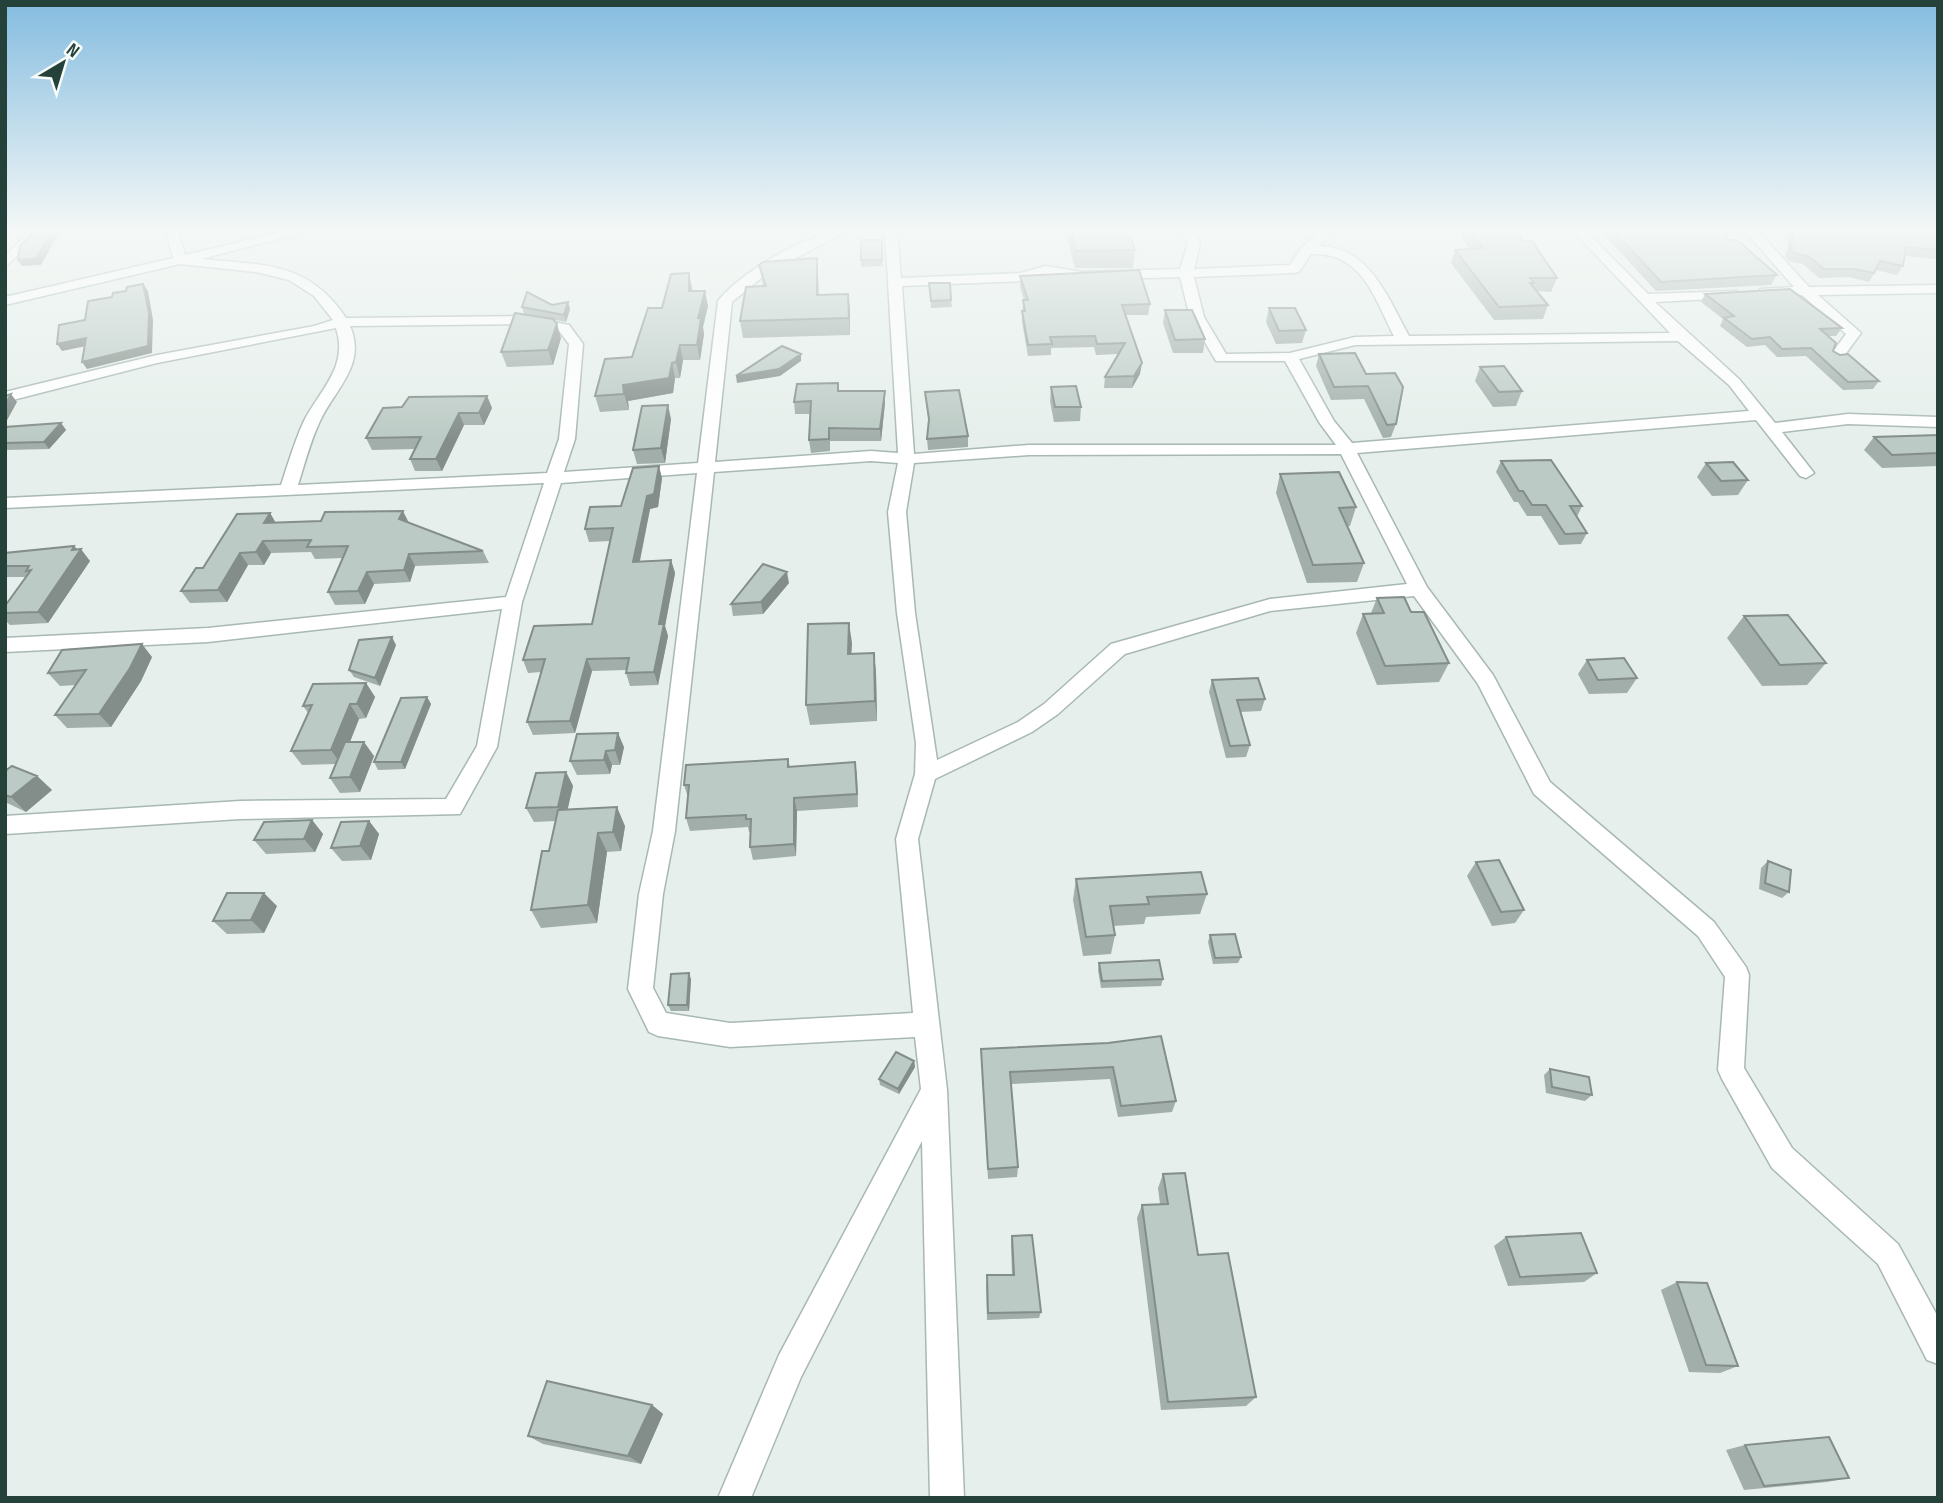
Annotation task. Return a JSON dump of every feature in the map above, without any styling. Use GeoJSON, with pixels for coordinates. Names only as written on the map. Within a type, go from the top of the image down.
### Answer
{"type":"FeatureCollection","features":[{"type":"Feature","properties":{"kind":"street"},"geometry":{"type":"LineString","coordinates":[[288,491],[314,415],[340,378],[347,360],[348,342],[333,307],[326,301]]}},
{"type":"Feature","properties":{"kind":"street"},"geometry":{"type":"LineString","coordinates":[[725,301],[718,336],[708,469],[671,749],[664,831],[651,894],[640,989],[658,1024],[730,1035],[929,1024]]}},
{"type":"Feature","properties":{"kind":"street"},"geometry":{"type":"LineString","coordinates":[[895,301],[907,459],[897,512],[908,626],[926,743],[926,774],[907,839],[934,1090],[947,1498]]}},
{"type":"Feature","properties":{"kind":"street"},"geometry":{"type":"LineString","coordinates":[[1193,301],[1197,317],[1221,358],[1290,358],[1355,341],[1403,339],[1500,342],[1682,337]]}},
{"type":"Feature","properties":{"kind":"street"},"geometry":{"type":"LineString","coordinates":[[1383,301],[1403,339]]}},
{"type":"Feature","properties":{"kind":"street"},"geometry":{"type":"LineString","coordinates":[[1650,301],[1682,337],[1734,382],[1806,473]]}},
{"type":"Feature","properties":{"kind":"street"},"geometry":{"type":"LineString","coordinates":[[1816,301],[1854,333],[1836,357]]}},
{"type":"Feature","properties":{"kind":"street"},"geometry":{"type":"LineString","coordinates":[[5,397],[157,359],[317,330],[340,322],[523,320],[564,328],[576,344],[567,439],[513,602],[486,747],[452,808],[240,810],[5,825]]}},
{"type":"Feature","properties":{"kind":"street"},"geometry":{"type":"LineString","coordinates":[[1290,358],[1327,422],[1346,447],[1419,589],[1486,680],[1542,788],[1706,929],[1737,975],[1731,1070],[1782,1158],[1888,1254],[1938,1349]]}},
{"type":"Feature","properties":{"kind":"street"},"geometry":{"type":"LineString","coordinates":[[5,502],[555,478],[871,456],[907,459],[1030,450],[1273,453],[1762,415]]}},
{"type":"Feature","properties":{"kind":"street"},"geometry":{"type":"LineString","coordinates":[[1773,428],[1848,419],[1938,422]]}},
{"type":"Feature","properties":{"kind":"street"},"geometry":{"type":"LineString","coordinates":[[926,774],[1026,727],[1051,709],[1104,658],[1118,649],[1270,605],[1419,589]]}},
{"type":"Feature","properties":{"kind":"street"},"geometry":{"type":"LineString","coordinates":[[5,645],[208,635],[513,602]]}},
{"type":"Feature","properties":{"kind":"street"},"geometry":{"type":"LineString","coordinates":[[734,1498],[790,1366],[934,1090]]}},
{"type":"Feature","properties":{"kind":"building"},"geometry":{"type":"Polygon","coordinates":[[[88,301],[147,301],[148,346],[82,362],[86,338],[57,344],[59,325],[85,320],[88,301]]]}},
{"type":"Feature","properties":{"kind":"building"},"geometry":{"type":"Polygon","coordinates":[[[524,301],[545,301],[552,305],[568,302],[564,315],[522,307],[524,301]]]}},
{"type":"Feature","properties":{"kind":"building"},"geometry":{"type":"Polygon","coordinates":[[[664,301],[702,301],[698,318],[701,318],[697,345],[680,345],[669,378],[623,385],[624,394],[595,396],[605,359],[632,357],[648,308],[662,308],[664,301]]]}},
{"type":"Feature","properties":{"kind":"building"},"geometry":{"type":"Polygon","coordinates":[[[744,301],[848,301],[849,318],[740,321],[744,301]]]}},
{"type":"Feature","properties":{"kind":"building"},"geometry":{"type":"Polygon","coordinates":[[[1023,301],[1149,301],[1150,304],[1122,305],[1142,363],[1134,376],[1105,377],[1125,343],[1097,344],[1095,336],[1050,337],[1052,344],[1028,345],[1022,311],[1025,311],[1023,301]]]}},
{"type":"Feature","properties":{"kind":"building"},"geometry":{"type":"Polygon","coordinates":[[[1494,301],[1545,301],[1548,305],[1499,307],[1494,301]]]}},
{"type":"Feature","properties":{"kind":"building"},"geometry":{"type":"Polygon","coordinates":[[[1714,301],[1806,301],[1842,328],[1820,329],[1836,343],[1833,351],[1840,355],[1848,354],[1879,381],[1848,382],[1811,348],[1782,349],[1770,337],[1752,339],[1724,318],[1734,316],[1714,301]]]}},
{"type":"Feature","properties":{"kind":"building"},"geometry":{"type":"Polygon","coordinates":[[[1269,308],[1295,308],[1306,330],[1279,331],[1269,308]]]}},
{"type":"Feature","properties":{"kind":"building"},"geometry":{"type":"Polygon","coordinates":[[[1165,310],[1192,310],[1205,339],[1175,340],[1165,310]]]}},
{"type":"Feature","properties":{"kind":"building"},"geometry":{"type":"Polygon","coordinates":[[[515,313],[553,319],[557,324],[548,350],[501,352],[515,313]]]}},
{"type":"Feature","properties":{"kind":"building"},"geometry":{"type":"Polygon","coordinates":[[[782,346],[801,354],[779,369],[736,376],[782,346]]]}},
{"type":"Feature","properties":{"kind":"building"},"geometry":{"type":"Polygon","coordinates":[[[1355,353],[1366,374],[1395,373],[1403,387],[1396,424],[1387,425],[1368,386],[1334,387],[1319,354],[1355,353]]]}},
{"type":"Feature","properties":{"kind":"building"},"geometry":{"type":"Polygon","coordinates":[[[1504,366],[1522,391],[1499,392],[1480,367],[1504,366]]]}},
{"type":"Feature","properties":{"kind":"building"},"geometry":{"type":"Polygon","coordinates":[[[838,383],[838,391],[885,391],[880,429],[829,428],[829,439],[809,440],[811,401],[794,402],[797,384],[838,383]]]}},
{"type":"Feature","properties":{"kind":"building"},"geometry":{"type":"Polygon","coordinates":[[[1076,386],[1081,407],[1055,407],[1051,387],[1076,386]]]}},
{"type":"Feature","properties":{"kind":"building"},"geometry":{"type":"Polygon","coordinates":[[[959,390],[968,436],[927,439],[929,419],[925,392],[959,390]]]}},
{"type":"Feature","properties":{"kind":"building"},"geometry":{"type":"Polygon","coordinates":[[[487,396],[479,413],[459,413],[436,459],[410,459],[421,437],[366,438],[383,408],[402,407],[409,397],[487,396]]]}},
{"type":"Feature","properties":{"kind":"building"},"geometry":{"type":"Polygon","coordinates":[[[668,405],[661,448],[633,450],[642,406],[668,405]]]}},
{"type":"Feature","properties":{"kind":"building"},"geometry":{"type":"Polygon","coordinates":[[[61,423],[44,442],[5,443],[5,427],[61,423]]]}},
{"type":"Feature","properties":{"kind":"building"},"geometry":{"type":"Polygon","coordinates":[[[1938,435],[1938,453],[1892,455],[1874,437],[1938,435]]]}},
{"type":"Feature","properties":{"kind":"building"},"geometry":{"type":"Polygon","coordinates":[[[1551,460],[1582,506],[1570,506],[1587,533],[1565,534],[1546,505],[1532,505],[1523,491],[1519,491],[1501,461],[1551,460]]]}},
{"type":"Feature","properties":{"kind":"building"},"geometry":{"type":"Polygon","coordinates":[[[1733,462],[1748,480],[1721,481],[1706,463],[1733,462]]]}},
{"type":"Feature","properties":{"kind":"building"},"geometry":{"type":"Polygon","coordinates":[[[659,466],[654,494],[647,496],[633,562],[671,560],[659,624],[664,624],[654,672],[626,673],[629,658],[587,659],[570,721],[527,722],[545,659],[523,660],[534,626],[592,624],[613,528],[585,529],[590,507],[621,506],[633,468],[659,466]]]}},
{"type":"Feature","properties":{"kind":"building"},"geometry":{"type":"Polygon","coordinates":[[[1339,472],[1356,507],[1339,508],[1364,563],[1313,565],[1280,474],[1339,472]]]}},
{"type":"Feature","properties":{"kind":"building"},"geometry":{"type":"Polygon","coordinates":[[[403,511],[399,519],[483,551],[409,554],[404,570],[367,572],[358,591],[328,592],[348,546],[307,547],[311,540],[263,541],[256,552],[240,553],[218,590],[181,591],[196,568],[203,568],[237,514],[270,513],[264,523],[321,521],[325,512],[403,511]]]}},
{"type":"Feature","properties":{"kind":"building"},"geometry":{"type":"Polygon","coordinates":[[[74,546],[72,550],[81,549],[38,612],[5,613],[5,606],[31,570],[26,571],[29,566],[5,566],[5,553],[74,546]]]}},
{"type":"Feature","properties":{"kind":"building"},"geometry":{"type":"Polygon","coordinates":[[[763,564],[787,572],[761,602],[731,604],[763,564]]]}},
{"type":"Feature","properties":{"kind":"building"},"geometry":{"type":"Polygon","coordinates":[[[1404,597],[1411,612],[1424,612],[1449,663],[1385,666],[1363,614],[1384,613],[1377,598],[1404,597]]]}},
{"type":"Feature","properties":{"kind":"building"},"geometry":{"type":"Polygon","coordinates":[[[1788,615],[1826,663],[1780,665],[1744,616],[1788,615]]]}},
{"type":"Feature","properties":{"kind":"building"},"geometry":{"type":"Polygon","coordinates":[[[849,623],[848,654],[874,653],[875,701],[806,705],[808,624],[849,623]]]}},
{"type":"Feature","properties":{"kind":"building"},"geometry":{"type":"Polygon","coordinates":[[[392,637],[375,678],[349,670],[359,640],[392,637]]]}},
{"type":"Feature","properties":{"kind":"building"},"geometry":{"type":"Polygon","coordinates":[[[142,644],[130,668],[99,714],[55,715],[86,670],[48,673],[62,650],[142,644]]]}},
{"type":"Feature","properties":{"kind":"building"},"geometry":{"type":"Polygon","coordinates":[[[1624,658],[1637,678],[1598,680],[1587,660],[1624,658]]]}},
{"type":"Feature","properties":{"kind":"building"},"geometry":{"type":"Polygon","coordinates":[[[1258,678],[1265,699],[1237,700],[1250,745],[1230,746],[1212,680],[1258,678]]]}},
{"type":"Feature","properties":{"kind":"building"},"geometry":{"type":"Polygon","coordinates":[[[366,683],[357,704],[350,704],[331,750],[291,751],[312,705],[303,706],[313,684],[366,683]]]}},
{"type":"Feature","properties":{"kind":"building"},"geometry":{"type":"Polygon","coordinates":[[[427,697],[401,762],[374,762],[401,698],[427,697]]]}},
{"type":"Feature","properties":{"kind":"building"},"geometry":{"type":"Polygon","coordinates":[[[618,733],[615,750],[606,751],[604,760],[570,761],[577,734],[618,733]]]}},
{"type":"Feature","properties":{"kind":"building"},"geometry":{"type":"Polygon","coordinates":[[[345,742],[364,742],[350,777],[330,778],[345,742]]]}},
{"type":"Feature","properties":{"kind":"building"},"geometry":{"type":"Polygon","coordinates":[[[788,759],[788,767],[855,762],[857,794],[794,798],[794,844],[750,847],[751,819],[746,819],[746,815],[686,818],[689,785],[684,785],[686,765],[788,759]]]}},
{"type":"Feature","properties":{"kind":"building"},"geometry":{"type":"Polygon","coordinates":[[[12,766],[37,776],[11,797],[5,795],[5,771],[12,766]]]}},
{"type":"Feature","properties":{"kind":"building"},"geometry":{"type":"Polygon","coordinates":[[[566,772],[558,807],[526,808],[536,773],[566,772]]]}},
{"type":"Feature","properties":{"kind":"building"},"geometry":{"type":"Polygon","coordinates":[[[617,807],[613,832],[598,833],[588,905],[531,910],[542,851],[549,851],[558,810],[617,807]]]}},
{"type":"Feature","properties":{"kind":"building"},"geometry":{"type":"Polygon","coordinates":[[[312,820],[304,839],[254,840],[264,822],[312,820]]]}},
{"type":"Feature","properties":{"kind":"building"},"geometry":{"type":"Polygon","coordinates":[[[369,821],[360,846],[331,848],[341,822],[369,821]]]}},
{"type":"Feature","properties":{"kind":"building"},"geometry":{"type":"Polygon","coordinates":[[[1499,860],[1524,910],[1501,912],[1476,862],[1499,860]]]}},
{"type":"Feature","properties":{"kind":"building"},"geometry":{"type":"Polygon","coordinates":[[[1768,861],[1791,870],[1789,892],[1765,883],[1768,861]]]}},
{"type":"Feature","properties":{"kind":"building"},"geometry":{"type":"Polygon","coordinates":[[[1201,872],[1207,894],[1147,897],[1149,904],[1110,906],[1115,935],[1086,937],[1076,879],[1201,872]]]}},
{"type":"Feature","properties":{"kind":"building"},"geometry":{"type":"Polygon","coordinates":[[[227,893],[264,893],[251,920],[213,921],[227,893]]]}},
{"type":"Feature","properties":{"kind":"building"},"geometry":{"type":"Polygon","coordinates":[[[1235,934],[1241,957],[1215,958],[1210,935],[1235,934]]]}},
{"type":"Feature","properties":{"kind":"building"},"geometry":{"type":"Polygon","coordinates":[[[1159,960],[1163,979],[1102,981],[1099,963],[1159,960]]]}},
{"type":"Feature","properties":{"kind":"building"},"geometry":{"type":"Polygon","coordinates":[[[689,973],[687,1005],[668,1005],[671,974],[689,973]]]}},
{"type":"Feature","properties":{"kind":"building"},"geometry":{"type":"Polygon","coordinates":[[[1161,1036],[1176,1101],[1121,1106],[1113,1067],[1010,1072],[1018,1167],[988,1169],[981,1049],[1108,1043],[1161,1036]]]}},
{"type":"Feature","properties":{"kind":"building"},"geometry":{"type":"Polygon","coordinates":[[[896,1052],[914,1061],[898,1089],[879,1079],[896,1052]]]}},
{"type":"Feature","properties":{"kind":"building"},"geometry":{"type":"Polygon","coordinates":[[[1550,1069],[1589,1077],[1592,1095],[1552,1087],[1550,1069]]]}},
{"type":"Feature","properties":{"kind":"building"},"geometry":{"type":"Polygon","coordinates":[[[1185,1173],[1198,1255],[1228,1253],[1256,1397],[1168,1402],[1142,1205],[1168,1204],[1163,1174],[1185,1173]]]}},
{"type":"Feature","properties":{"kind":"building"},"geometry":{"type":"Polygon","coordinates":[[[1581,1233],[1597,1273],[1520,1277],[1506,1237],[1581,1233]]]}},
{"type":"Feature","properties":{"kind":"building"},"geometry":{"type":"Polygon","coordinates":[[[1032,1235],[1041,1312],[988,1313],[987,1275],[1014,1275],[1012,1236],[1032,1235]]]}},
{"type":"Feature","properties":{"kind":"building"},"geometry":{"type":"Polygon","coordinates":[[[1677,1282],[1707,1283],[1738,1366],[1706,1365],[1677,1282]]]}},
{"type":"Feature","properties":{"kind":"building"},"geometry":{"type":"Polygon","coordinates":[[[547,1381],[652,1405],[628,1456],[528,1436],[547,1381]]]}},
{"type":"Feature","properties":{"kind":"building"},"geometry":{"type":"Polygon","coordinates":[[[1829,1437],[1849,1478],[1764,1486],[1745,1445],[1829,1437]]]}}]}
